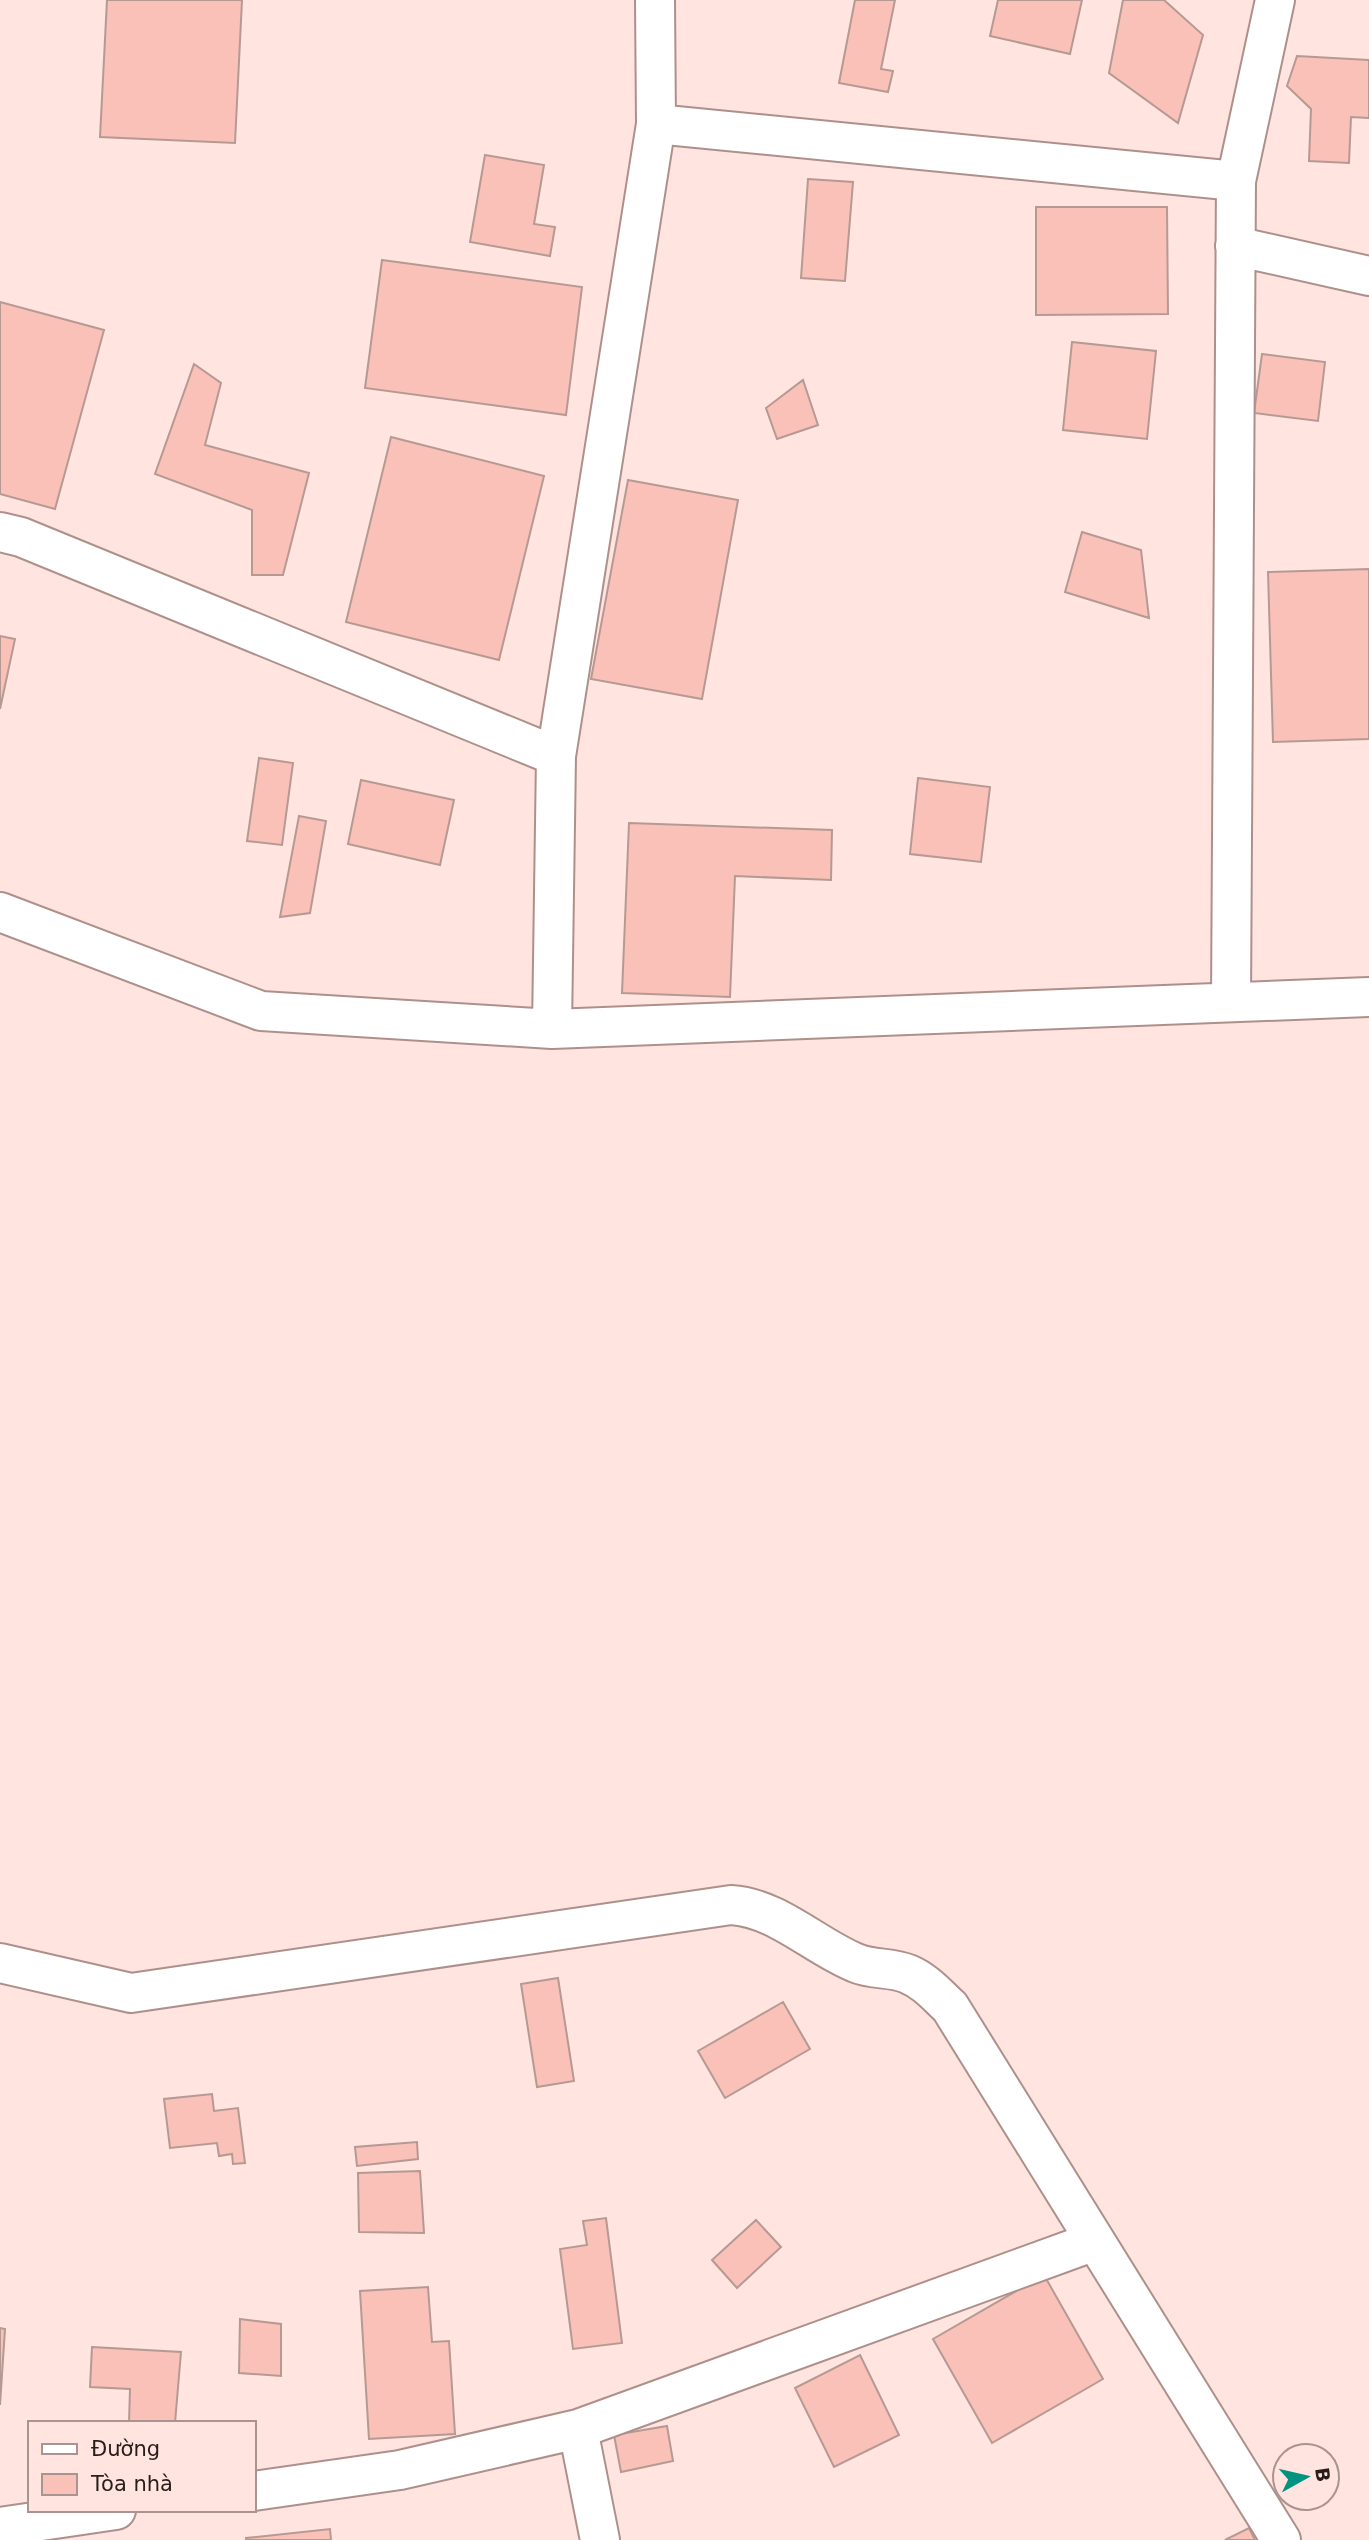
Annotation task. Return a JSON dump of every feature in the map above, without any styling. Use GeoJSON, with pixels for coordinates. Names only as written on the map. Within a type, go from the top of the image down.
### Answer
{"type":"FeatureCollection","features":[{"type":"Feature","properties":{"kind":"street"},"geometry":{"type":"LineString","coordinates":[[552,1029],[556,756],[656,124],[655,0]]}},
{"type":"Feature","properties":{"kind":"street"},"geometry":{"type":"LineString","coordinates":[[1231,1002],[1236,181],[1275,0]]}},
{"type":"Feature","properties":{"kind":"street"},"geometry":{"type":"LineString","coordinates":[[656,124],[1236,181]]}},
{"type":"Feature","properties":{"kind":"street"},"geometry":{"type":"LineString","coordinates":[[1236,246],[1369,276]]}},
{"type":"Feature","properties":{"kind":"street"},"geometry":{"type":"LineString","coordinates":[[0,533],[21,537],[556,756]]}},
{"type":"Feature","properties":{"kind":"street"},"geometry":{"type":"LineString","coordinates":[[0,912],[261,1011],[552,1029],[1369,997]]}},
{"type":"Feature","properties":{"kind":"street"},"geometry":{"type":"LineString","coordinates":[[0,1963],[131,1993],[731,1905],[748,1906],[772,1917],[857,1964],[907,1973],[927,1985],[950,2007],[1281,2540]]}},
{"type":"Feature","properties":{"kind":"street"},"geometry":{"type":"LineString","coordinates":[[256,2491],[400,2470],[578,2429],[1095,2241]]}},
{"type":"Feature","properties":{"kind":"street"},"geometry":{"type":"LineString","coordinates":[[578,2429],[600,2540]]}},
{"type":"Feature","properties":{"kind":"street"},"geometry":{"type":"LineString","coordinates":[[2,2540],[0,2528],[103,2512]]}},
{"type":"Feature","properties":{"kind":"building"},"geometry":{"type":"Polygon","coordinates":[[[107,0],[242,0],[235,143],[100,137],[107,0]]]}},
{"type":"Feature","properties":{"kind":"building"},"geometry":{"type":"Polygon","coordinates":[[[855,0],[895,0],[881,69],[893,71],[888,92],[839,83],[855,0]]]}},
{"type":"Feature","properties":{"kind":"building"},"geometry":{"type":"Polygon","coordinates":[[[998,0],[1082,0],[1070,54],[990,36],[998,0]]]}},
{"type":"Feature","properties":{"kind":"building"},"geometry":{"type":"Polygon","coordinates":[[[1123,0],[1164,0],[1203,35],[1178,123],[1109,73],[1123,0]]]}},
{"type":"Feature","properties":{"kind":"building"},"geometry":{"type":"Polygon","coordinates":[[[1297,56],[1369,60],[1369,118],[1351,117],[1349,163],[1309,161],[1311,109],[1287,86],[1297,56]]]}},
{"type":"Feature","properties":{"kind":"building"},"geometry":{"type":"Polygon","coordinates":[[[485,155],[544,165],[534,224],[555,227],[550,256],[470,242],[485,155]]]}},
{"type":"Feature","properties":{"kind":"building"},"geometry":{"type":"Polygon","coordinates":[[[808,179],[853,182],[845,281],[801,278],[808,179]]]}},
{"type":"Feature","properties":{"kind":"building"},"geometry":{"type":"Polygon","coordinates":[[[1036,207],[1167,207],[1168,314],[1036,315],[1036,207]]]}},
{"type":"Feature","properties":{"kind":"building"},"geometry":{"type":"Polygon","coordinates":[[[382,260],[582,287],[566,415],[365,388],[382,260]]]}},
{"type":"Feature","properties":{"kind":"building"},"geometry":{"type":"Polygon","coordinates":[[[0,302],[104,330],[55,509],[0,494],[0,302]]]}},
{"type":"Feature","properties":{"kind":"building"},"geometry":{"type":"Polygon","coordinates":[[[1072,342],[1156,351],[1147,439],[1063,430],[1072,342]]]}},
{"type":"Feature","properties":{"kind":"building"},"geometry":{"type":"Polygon","coordinates":[[[1262,354],[1325,362],[1318,421],[1254,413],[1262,354]]]}},
{"type":"Feature","properties":{"kind":"building"},"geometry":{"type":"Polygon","coordinates":[[[194,364],[221,383],[205,445],[309,473],[283,575],[252,575],[252,510],[155,474],[194,364]]]}},
{"type":"Feature","properties":{"kind":"building"},"geometry":{"type":"Polygon","coordinates":[[[803,380],[818,425],[777,439],[766,408],[803,380]]]}},
{"type":"Feature","properties":{"kind":"building"},"geometry":{"type":"Polygon","coordinates":[[[391,437],[544,476],[499,660],[346,622],[391,437]]]}},
{"type":"Feature","properties":{"kind":"building"},"geometry":{"type":"Polygon","coordinates":[[[628,480],[738,500],[702,699],[591,679],[628,480]]]}},
{"type":"Feature","properties":{"kind":"building"},"geometry":{"type":"Polygon","coordinates":[[[1082,532],[1141,550],[1149,618],[1065,592],[1082,532]]]}},
{"type":"Feature","properties":{"kind":"building"},"geometry":{"type":"Polygon","coordinates":[[[1369,569],[1369,739],[1273,742],[1268,572],[1369,569]]]}},
{"type":"Feature","properties":{"kind":"building"},"geometry":{"type":"Polygon","coordinates":[[[0,636],[15,639],[0,709],[0,636]]]}},
{"type":"Feature","properties":{"kind":"building"},"geometry":{"type":"Polygon","coordinates":[[[259,758],[293,763],[282,845],[247,841],[259,758]]]}},
{"type":"Feature","properties":{"kind":"building"},"geometry":{"type":"Polygon","coordinates":[[[918,778],[990,787],[981,862],[910,854],[918,778]]]}},
{"type":"Feature","properties":{"kind":"building"},"geometry":{"type":"Polygon","coordinates":[[[361,780],[454,800],[440,865],[348,844],[361,780]]]}},
{"type":"Feature","properties":{"kind":"building"},"geometry":{"type":"Polygon","coordinates":[[[299,816],[326,821],[310,913],[280,917],[299,816]]]}},
{"type":"Feature","properties":{"kind":"building"},"geometry":{"type":"Polygon","coordinates":[[[629,823],[832,830],[831,880],[735,876],[730,997],[622,993],[629,823]]]}},
{"type":"Feature","properties":{"kind":"building"},"geometry":{"type":"Polygon","coordinates":[[[558,1978],[574,2081],[537,2087],[521,1984],[558,1978]]]}},
{"type":"Feature","properties":{"kind":"building"},"geometry":{"type":"Polygon","coordinates":[[[783,2002],[810,2049],[725,2098],[698,2051],[783,2002]]]}},
{"type":"Feature","properties":{"kind":"building"},"geometry":{"type":"Polygon","coordinates":[[[212,2094],[214,2111],[238,2108],[245,2163],[233,2164],[232,2154],[219,2156],[217,2143],[170,2148],[164,2099],[212,2094]]]}},
{"type":"Feature","properties":{"kind":"building"},"geometry":{"type":"Polygon","coordinates":[[[417,2142],[418,2159],[357,2166],[355,2147],[417,2142]]]}},
{"type":"Feature","properties":{"kind":"building"},"geometry":{"type":"Polygon","coordinates":[[[420,2171],[424,2233],[359,2232],[358,2173],[420,2171]]]}},
{"type":"Feature","properties":{"kind":"building"},"geometry":{"type":"Polygon","coordinates":[[[606,2218],[622,2343],[573,2349],[560,2249],[587,2245],[583,2221],[606,2218]]]}},
{"type":"Feature","properties":{"kind":"building"},"geometry":{"type":"Polygon","coordinates":[[[756,2220],[781,2247],[737,2288],[712,2260],[756,2220]]]}},
{"type":"Feature","properties":{"kind":"building"},"geometry":{"type":"Polygon","coordinates":[[[1044,2275],[1103,2379],[992,2443],[933,2339],[1044,2275]]]}},
{"type":"Feature","properties":{"kind":"building"},"geometry":{"type":"Polygon","coordinates":[[[428,2287],[432,2342],[449,2341],[455,2434],[369,2439],[360,2291],[428,2287]]]}},
{"type":"Feature","properties":{"kind":"building"},"geometry":{"type":"Polygon","coordinates":[[[240,2319],[281,2324],[281,2376],[239,2373],[240,2319]]]}},
{"type":"Feature","properties":{"kind":"building"},"geometry":{"type":"Polygon","coordinates":[[[0,2328],[5,2329],[0,2405],[0,2328]]]}},
{"type":"Feature","properties":{"kind":"building"},"geometry":{"type":"Polygon","coordinates":[[[92,2347],[181,2352],[175,2421],[129,2421],[130,2389],[90,2387],[92,2347]]]}},
{"type":"Feature","properties":{"kind":"building"},"geometry":{"type":"Polygon","coordinates":[[[860,2355],[899,2435],[834,2467],[795,2388],[860,2355]]]}},
{"type":"Feature","properties":{"kind":"building"},"geometry":{"type":"Polygon","coordinates":[[[667,2426],[673,2461],[621,2472],[614,2435],[667,2426]]]}},
{"type":"Feature","properties":{"kind":"building"},"geometry":{"type":"Polygon","coordinates":[[[1249,2528],[1255,2540],[1225,2540],[1249,2528]]]}},
{"type":"Feature","properties":{"kind":"building"},"geometry":{"type":"Polygon","coordinates":[[[330,2529],[331,2540],[246,2540],[246,2538],[330,2529]]]}}]}
